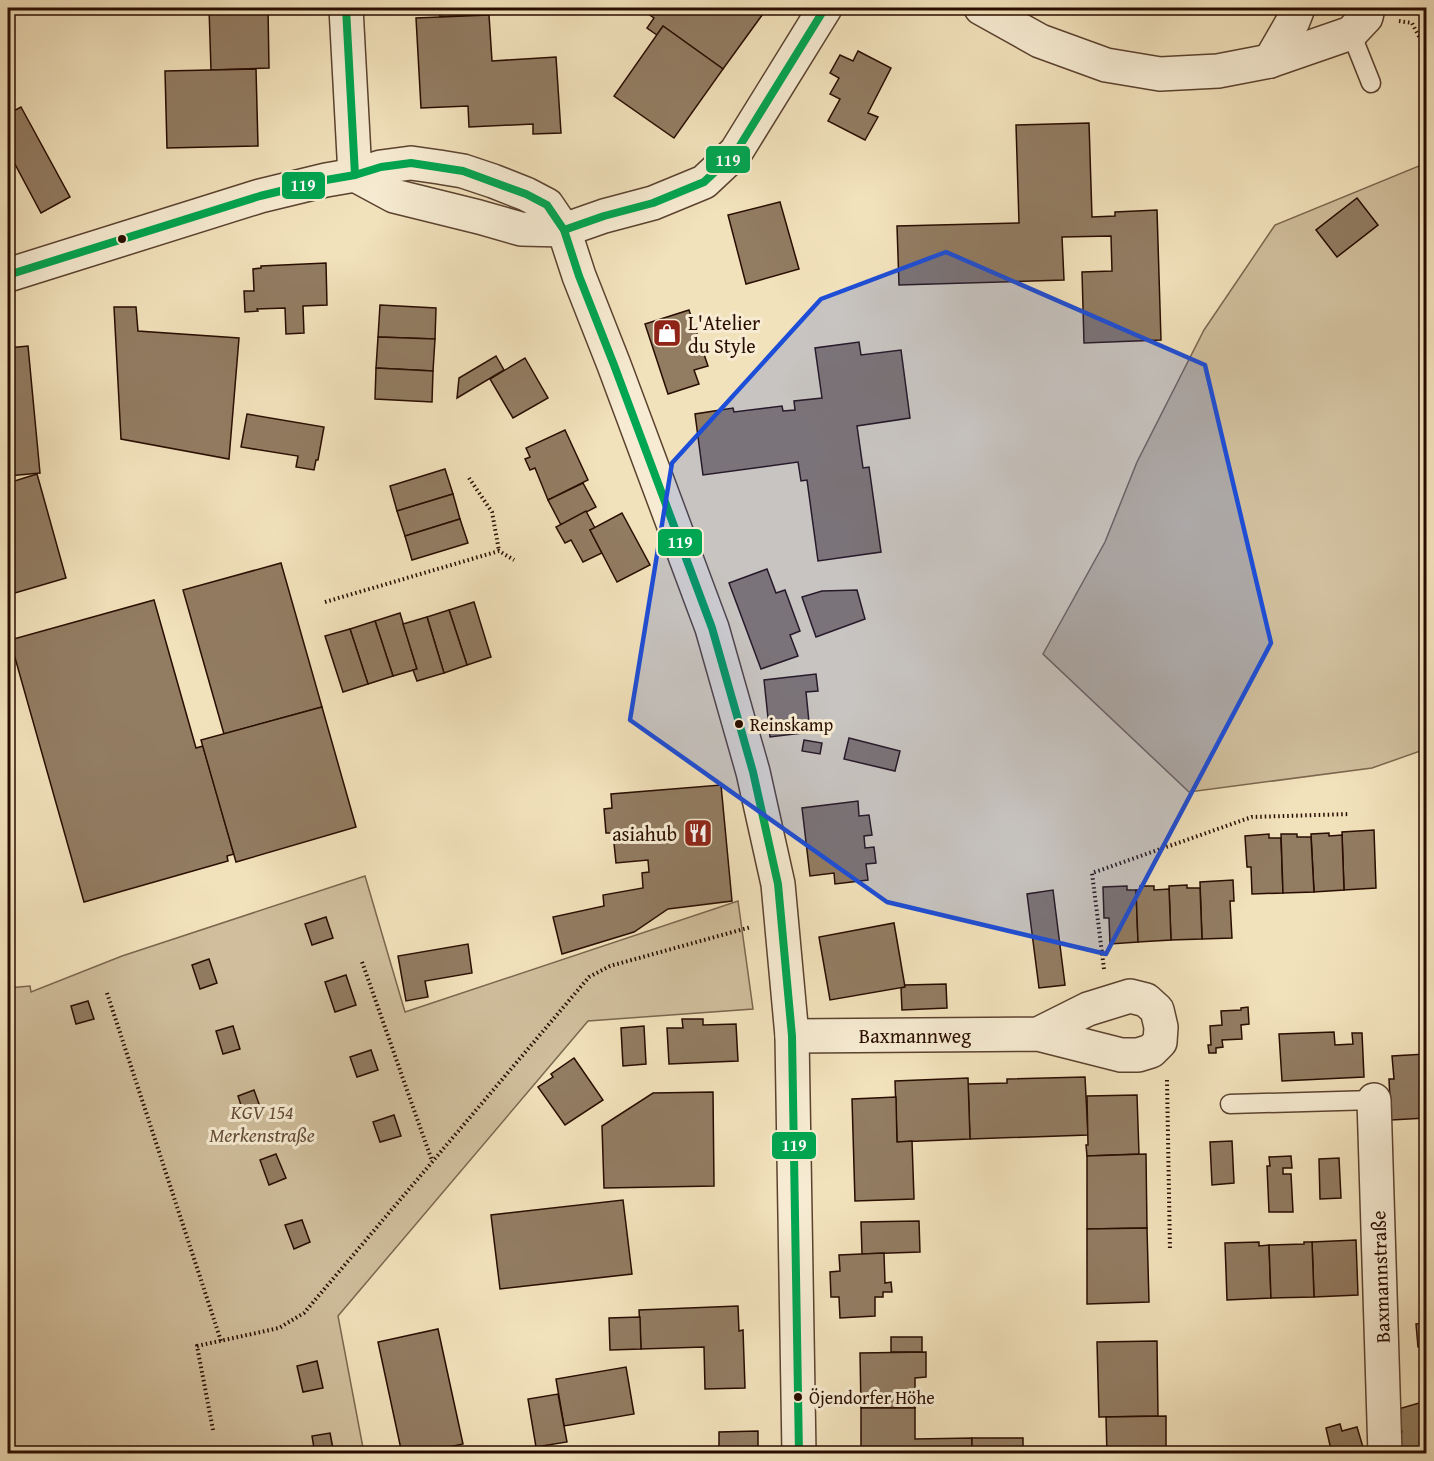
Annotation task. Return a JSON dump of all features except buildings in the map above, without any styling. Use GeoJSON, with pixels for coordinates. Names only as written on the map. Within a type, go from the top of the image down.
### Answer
{"type":"FeatureCollection","features":[{"type":"Feature","properties":{"kind":"street"},"geometry":{"type":"LineString","coordinates":[[346,8],[355,175]]}},
{"type":"Feature","properties":{"kind":"street"},"geometry":{"type":"LineString","coordinates":[[564,230],[653,203],[704,182],[736,152],[825,8]]}},
{"type":"Feature","properties":{"kind":"street"},"geometry":{"type":"LineString","coordinates":[[981,8],[1040,41],[1106,65],[1160,74],[1218,71],[1270,61],[1361,19]]}},
{"type":"Feature","properties":{"kind":"street"},"geometry":{"type":"LineString","coordinates":[[1270,61],[1298,8]]}},
{"type":"Feature","properties":{"kind":"street"},"geometry":{"type":"LineString","coordinates":[[8,274],[260,196],[381,167],[411,163],[463,171],[526,194],[547,206],[564,230],[579,276],[712,628],[753,772],[778,884],[792,1036],[798,1454]]}},
{"type":"Feature","properties":{"kind":"street","name":"Baxmannweg"},"geometry":{"type":"LineString","coordinates":[[792,1036],[1038,1034],[1121,1055],[1151,1051],[1160,1042],[1161,1027],[1157,1010],[1146,999],[1130,996],[1088,1009],[1038,1034]]}},
{"type":"Feature","properties":{"kind":"street","name":"Baxmannstraße"},"geometry":{"type":"LineString","coordinates":[[1374,1100],[1385,1454]]}},
{"type":"Feature","properties":{"kind":"lane"},"geometry":{"type":"LineString","coordinates":[[1361,19],[1371,83]]}},
{"type":"Feature","properties":{"kind":"lane"},"geometry":{"type":"LineString","coordinates":[[1230,1104],[1374,1100]]}},
{"type":"Feature","properties":{"kind":"path"},"geometry":{"type":"LineString","coordinates":[[1361,19],[1412,23],[1426,50]]}},
{"type":"Feature","properties":{"kind":"path"},"geometry":{"type":"LineString","coordinates":[[470,478],[492,512],[499,551]]}},
{"type":"Feature","properties":{"kind":"path"},"geometry":{"type":"LineString","coordinates":[[325,602],[499,551],[514,560]]}},
{"type":"Feature","properties":{"kind":"path"},"geometry":{"type":"LineString","coordinates":[[1107,1002],[1092,873],[1252,816],[1350,814]]}},
{"type":"Feature","properties":{"kind":"path"},"geometry":{"type":"LineString","coordinates":[[213,1430],[197,1346],[279,1328],[304,1312],[588,977],[610,966],[781,918]]}},
{"type":"Feature","properties":{"kind":"path"},"geometry":{"type":"LineString","coordinates":[[362,962],[432,1161]]}},
{"type":"Feature","properties":{"kind":"path"},"geometry":{"type":"LineString","coordinates":[[107,993],[221,1341]]}},
{"type":"Feature","properties":{"kind":"path"},"geometry":{"type":"LineString","coordinates":[[1151,1051],[1166,1063],[1170,1251]]}},
{"type":"Feature","properties":{"kind":"highlighted area"},"geometry":{"type":"Polygon","coordinates":[[[946,252],[1205,365],[1271,643],[1106,954],[887,902],[630,720],[672,463],[821,299],[946,252]]]}},
{"type":"Feature","properties":{"kind":"green space"},"geometry":{"type":"Polygon","coordinates":[[[1426,163],[1426,749],[1372,768],[1189,792],[1043,654],[1105,542],[1137,462],[1204,330],[1275,225],[1426,163]]]}},
{"type":"Feature","properties":{"kind":"green space","name":"KGV 154 Merkenstraße"},"geometry":{"type":"Polygon","coordinates":[[[365,876],[405,1012],[738,901],[753,1009],[588,1021],[338,1316],[364,1453],[8,1454],[8,988],[30,986],[31,992],[122,956],[365,876]]]}},
{"type":"Feature","properties":{"kind":"transit line","name":"119"},"geometry":{"type":"LineString","coordinates":[[346,8],[355,175]]}},
{"type":"Feature","properties":{"kind":"transit line","name":"119"},"geometry":{"type":"LineString","coordinates":[[564,230],[653,203],[704,182],[736,152],[825,8]]}},
{"type":"Feature","properties":{"kind":"transit line","name":"119"},"geometry":{"type":"LineString","coordinates":[[8,275],[260,196],[381,167],[411,163],[463,171],[526,194],[547,205],[564,230],[579,276],[712,628],[753,772],[778,884],[792,1036],[799,1454]]}},
{"type":"Feature","properties":{"kind":"place","name":"L'Atelier du Style"},"geometry":{"type":"Point","coordinates":[667,333]}},
{"type":"Feature","properties":{"kind":"place","name":"Reinskamp"},"geometry":{"type":"Point","coordinates":[739,724]}},
{"type":"Feature","properties":{"kind":"place","name":"asiahub"},"geometry":{"type":"Point","coordinates":[698,833]}},
{"type":"Feature","properties":{"kind":"place","name":"Öjendorfer Höhe"},"geometry":{"type":"Point","coordinates":[798,1397]}}]}
